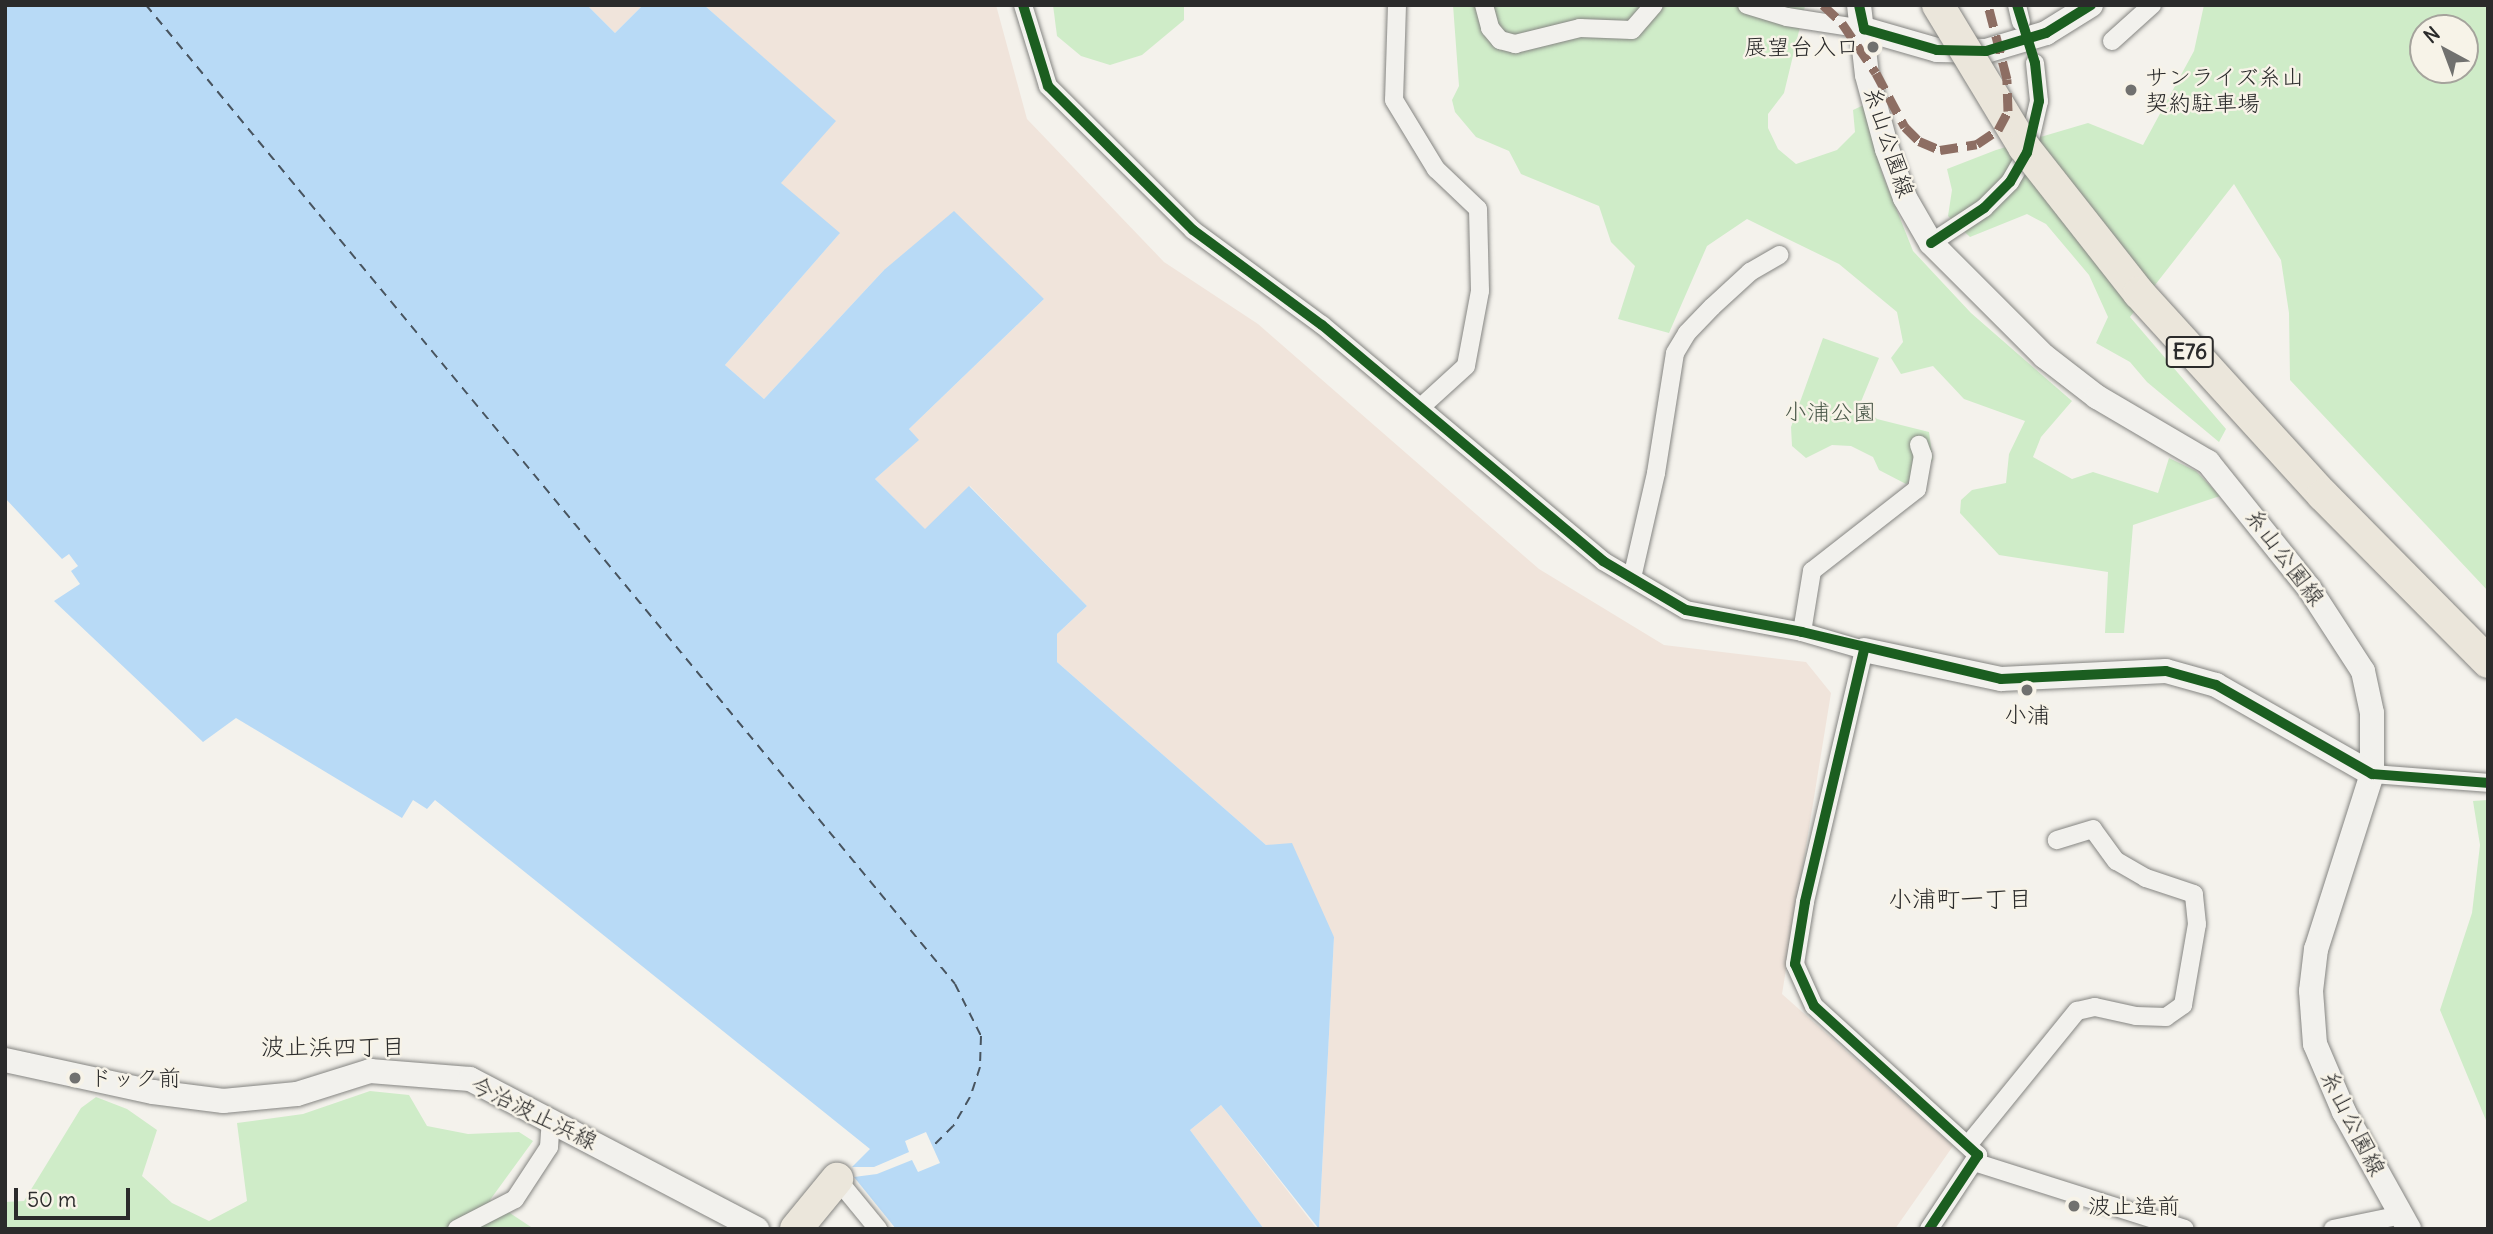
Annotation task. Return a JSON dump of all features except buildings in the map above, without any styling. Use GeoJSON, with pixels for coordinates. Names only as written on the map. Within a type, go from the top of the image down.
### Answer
{"type":"FeatureCollection","features":[{"type":"Feature","properties":{"kind":"highway","name":"E76"},"geometry":{"type":"LineString","coordinates":[[1938,5],[2024,147],[2130,283],[2323,495],[2488,662]]}},
{"type":"Feature","properties":{"kind":"highway"},"geometry":{"type":"LineString","coordinates":[[796,1229],[837,1179]]}},
{"type":"Feature","properties":{"kind":"main road"},"geometry":{"type":"LineString","coordinates":[[1861,17],[1937,50],[1986,51],[2046,33],[2091,5]]}},
{"type":"Feature","properties":{"kind":"main road","name":"糸山公園線"},"geometry":{"type":"LineString","coordinates":[[1861,17],[1867,75],[1886,149],[1905,198],[1931,243],[2044,356],[2097,397],[2208,462],[2247,506],[2342,633],[2363,671],[2372,713],[2372,774],[2316,949],[2313,1017],[2315,1044],[2327,1077],[2405,1222]]}},
{"type":"Feature","properties":{"kind":"main road"},"geometry":{"type":"LineString","coordinates":[[1864,650],[2001,679],[2166,671],[2216,685],[2372,774]]}},
{"type":"Feature","properties":{"kind":"main road","name":"今治波止浜線"},"geometry":{"type":"LineString","coordinates":[[5,1059],[153,1092],[223,1101],[297,1094],[370,1071],[470,1079],[757,1229]]}},
{"type":"Feature","properties":{"kind":"street"},"geometry":{"type":"LineString","coordinates":[[1023,5],[1048,86],[1193,230],[1276,288],[1594,554],[1686,610],[1802,632],[1864,650],[1805,902],[1795,964],[1814,1006],[1971,1154],[2185,1229]]}},
{"type":"Feature","properties":{"kind":"street"},"geometry":{"type":"LineString","coordinates":[[1397,5],[1394,100],[1406,127],[1436,169],[1478,209],[1480,291],[1466,366],[1421,407]]}},
{"type":"Feature","properties":{"kind":"street"},"geometry":{"type":"LineString","coordinates":[[1484,5],[1495,34],[1515,44],[1580,28],[1632,30],[1654,5]]}},
{"type":"Feature","properties":{"kind":"street"},"geometry":{"type":"LineString","coordinates":[[1747,5],[1787,17],[1861,17]]}},
{"type":"Feature","properties":{"kind":"street"},"geometry":{"type":"LineString","coordinates":[[2112,41],[2152,5]]}},
{"type":"Feature","properties":{"kind":"street"},"geometry":{"type":"LineString","coordinates":[[1931,243],[1984,208],[2010,182],[2027,153],[2039,101],[2035,63]]}},
{"type":"Feature","properties":{"kind":"street"},"geometry":{"type":"LineString","coordinates":[[1632,578],[1656,473],[1675,354],[1687,333],[1712,307],[1750,272],[1780,255]]}},
{"type":"Feature","properties":{"kind":"street"},"geometry":{"type":"LineString","coordinates":[[1802,632],[1812,571],[1917,489],[1923,456],[1919,445]]}},
{"type":"Feature","properties":{"kind":"street"},"geometry":{"type":"LineString","coordinates":[[2372,774],[2488,783]]}},
{"type":"Feature","properties":{"kind":"street"},"geometry":{"type":"LineString","coordinates":[[1929,1229],[1971,1154],[2077,1011],[2095,1007],[2136,1016],[2166,1017],[2183,1005],[2197,924],[2193,894],[2146,878],[2116,861],[2093,829],[2057,840]]}},
{"type":"Feature","properties":{"kind":"street"},"geometry":{"type":"LineString","coordinates":[[457,1229],[515,1199],[549,1147],[551,1119]]}},
{"type":"Feature","properties":{"kind":"street"},"geometry":{"type":"LineString","coordinates":[[837,1179],[878,1229]]}},
{"type":"Feature","properties":{"kind":"street"},"geometry":{"type":"LineString","coordinates":[[2333,1229],[2405,1222]]}},
{"type":"Feature","properties":{"kind":"shaded area"},"geometry":{"type":"Polygon","coordinates":[[[587,5],[643,5],[615,33],[587,5]]]}},
{"type":"Feature","properties":{"kind":"shaded area"},"geometry":{"type":"Polygon","coordinates":[[[704,5],[996,5],[1027,119],[1164,262],[1258,324],[1539,569],[1664,645],[1806,662],[1831,693],[1782,994],[1953,1146],[1895,1229],[1319,1229],[1334,937],[1266,845],[1057,662],[1057,634],[1087,606],[970,486],[925,530],[875,479],[918,440],[909,429],[1044,299],[884,270],[764,399],[725,365],[839,234],[780,183],[835,121],[704,5]]]}},
{"type":"Feature","properties":{"kind":"shaded area"},"geometry":{"type":"Polygon","coordinates":[[[1221,1105],[1317,1229],[1264,1229],[1190,1130],[1221,1105]]]}},
{"type":"Feature","properties":{"kind":"green space"},"geometry":{"type":"Polygon","coordinates":[[[1053,5],[1184,5],[1184,20],[1142,55],[1110,65],[1081,56],[1057,36],[1053,5]]]}},
{"type":"Feature","properties":{"kind":"green space"},"geometry":{"type":"Polygon","coordinates":[[[1453,5],[1812,5],[1805,6],[1784,93],[1768,114],[1768,128],[1778,149],[1796,164],[1837,150],[1855,132],[1853,110],[1868,103],[1882,173],[1913,251],[1971,313],[2072,401],[2041,437],[2033,457],[2072,479],[2093,472],[2158,493],[2169,458],[2196,471],[2220,496],[2133,525],[2124,633],[2105,633],[2108,572],[1999,555],[1960,513],[1961,500],[1972,490],[2006,483],[2009,454],[2025,421],[1964,399],[1933,366],[1901,374],[1891,358],[1903,342],[1897,312],[1839,264],[1747,219],[1707,246],[1669,333],[1618,319],[1635,266],[1611,242],[1599,206],[1521,174],[1509,151],[1476,137],[1455,112],[1452,100],[1459,86],[1453,5]]]}},
{"type":"Feature","properties":{"kind":"green space"},"geometry":{"type":"Polygon","coordinates":[[[2204,5],[2488,5],[2488,591],[2290,380],[2289,313],[2281,260],[2234,184],[2130,317],[2226,429],[2219,442],[2147,382],[2130,362],[2096,343],[2108,317],[2089,275],[2046,224],[2027,214],[1970,237],[1948,216],[1952,190],[1947,169],[1996,150],[2088,123],[2143,145],[2194,51],[2204,5]]]}},
{"type":"Feature","properties":{"kind":"green space","name":"小浦公園"},"geometry":{"type":"Polygon","coordinates":[[[1823,338],[1879,358],[1860,404],[1877,419],[1929,432],[1933,460],[1906,484],[1879,470],[1873,457],[1851,446],[1832,445],[1806,458],[1792,446],[1791,427],[1823,338]]]}},
{"type":"Feature","properties":{"kind":"green space"},"geometry":{"type":"Polygon","coordinates":[[[2488,800],[2488,1125],[2440,1010],[2472,913],[2480,845],[2473,801],[2488,800]]]}},
{"type":"Feature","properties":{"kind":"green space"},"geometry":{"type":"Polygon","coordinates":[[[370,1091],[409,1095],[427,1126],[468,1134],[519,1132],[533,1141],[490,1200],[534,1229],[5,1229],[5,1202],[24,1201],[81,1108],[96,1097],[127,1109],[157,1130],[142,1176],[172,1203],[209,1221],[247,1201],[237,1123],[303,1114],[370,1091]]]}},
{"type":"Feature","properties":{"kind":"water"},"geometry":{"type":"Polygon","coordinates":[[[5,5],[587,5],[615,33],[643,5],[704,5],[836,121],[781,183],[840,233],[725,365],[764,399],[884,270],[954,211],[1044,299],[909,429],[919,440],[875,479],[925,529],[969,486],[1087,606],[1057,634],[1057,662],[1266,845],[1292,843],[1334,937],[1319,1229],[1221,1105],[1190,1130],[1264,1229],[896,1229],[854,1177],[852,1167],[870,1149],[435,800],[427,809],[413,800],[402,818],[236,718],[203,742],[54,601],[80,584],[71,571],[78,566],[69,554],[62,559],[5,498],[5,5]]]}},
{"type":"Feature","properties":{"kind":"pier"},"geometry":{"type":"Polygon","coordinates":[[[926,1132],[940,1163],[918,1172],[912,1160],[877,1174],[854,1177],[852,1167],[874,1167],[909,1152],[905,1141],[926,1132]]]}},
{"type":"Feature","properties":{"kind":"ferry route"},"geometry":{"type":"LineString","coordinates":[[146,5],[955,984],[981,1036],[980,1067],[970,1097],[953,1126],[932,1147]]}},
{"type":"Feature","properties":{"kind":"marked path"},"geometry":{"type":"LineString","coordinates":[[1823,5],[1842,23],[1876,73],[1905,127],[1919,141],[1940,150],[1977,144],[1998,130],[2008,111],[2007,79],[1988,5]]}},
{"type":"Feature","properties":{"kind":"cycle path"},"geometry":{"type":"LineString","coordinates":[[1023,5],[1048,86],[1193,230],[1322,325],[1603,561],[1686,610],[1802,632],[2001,679],[2166,671],[2216,685],[2372,774],[2488,783]]}},
{"type":"Feature","properties":{"kind":"cycle path"},"geometry":{"type":"LineString","coordinates":[[1859,5],[1864,29],[1937,50],[1986,51],[2046,33],[2091,5]]}},
{"type":"Feature","properties":{"kind":"cycle path"},"geometry":{"type":"LineString","coordinates":[[1931,243],[1984,208],[2010,182],[2027,153],[2039,101],[2035,63],[2017,5]]}},
{"type":"Feature","properties":{"kind":"cycle path"},"geometry":{"type":"LineString","coordinates":[[1864,650],[1805,902],[1795,964],[1814,1006],[1978,1155],[1929,1229]]}},
{"type":"Feature","properties":{"kind":"place","name":"展望台入口"},"geometry":{"type":"Point","coordinates":[1873,47]}},
{"type":"Feature","properties":{"kind":"place","name":"サンライズ糸山 契約駐車場"},"geometry":{"type":"Point","coordinates":[2131,90]}},
{"type":"Feature","properties":{"kind":"place","name":"小浦"},"geometry":{"type":"Point","coordinates":[2027,690]}},
{"type":"Feature","properties":{"kind":"place","name":"ドック前"},"geometry":{"type":"Point","coordinates":[75,1078]}},
{"type":"Feature","properties":{"kind":"place","name":"波止造前"},"geometry":{"type":"Point","coordinates":[2074,1206]}},
{"type":"Feature","properties":{"kind":"district","name":"小浦町一丁目"},"geometry":{"type":"Point","coordinates":[1960,899]}},
{"type":"Feature","properties":{"kind":"district","name":"波止浜四丁目"},"geometry":{"type":"Point","coordinates":[333,1047]}}]}
